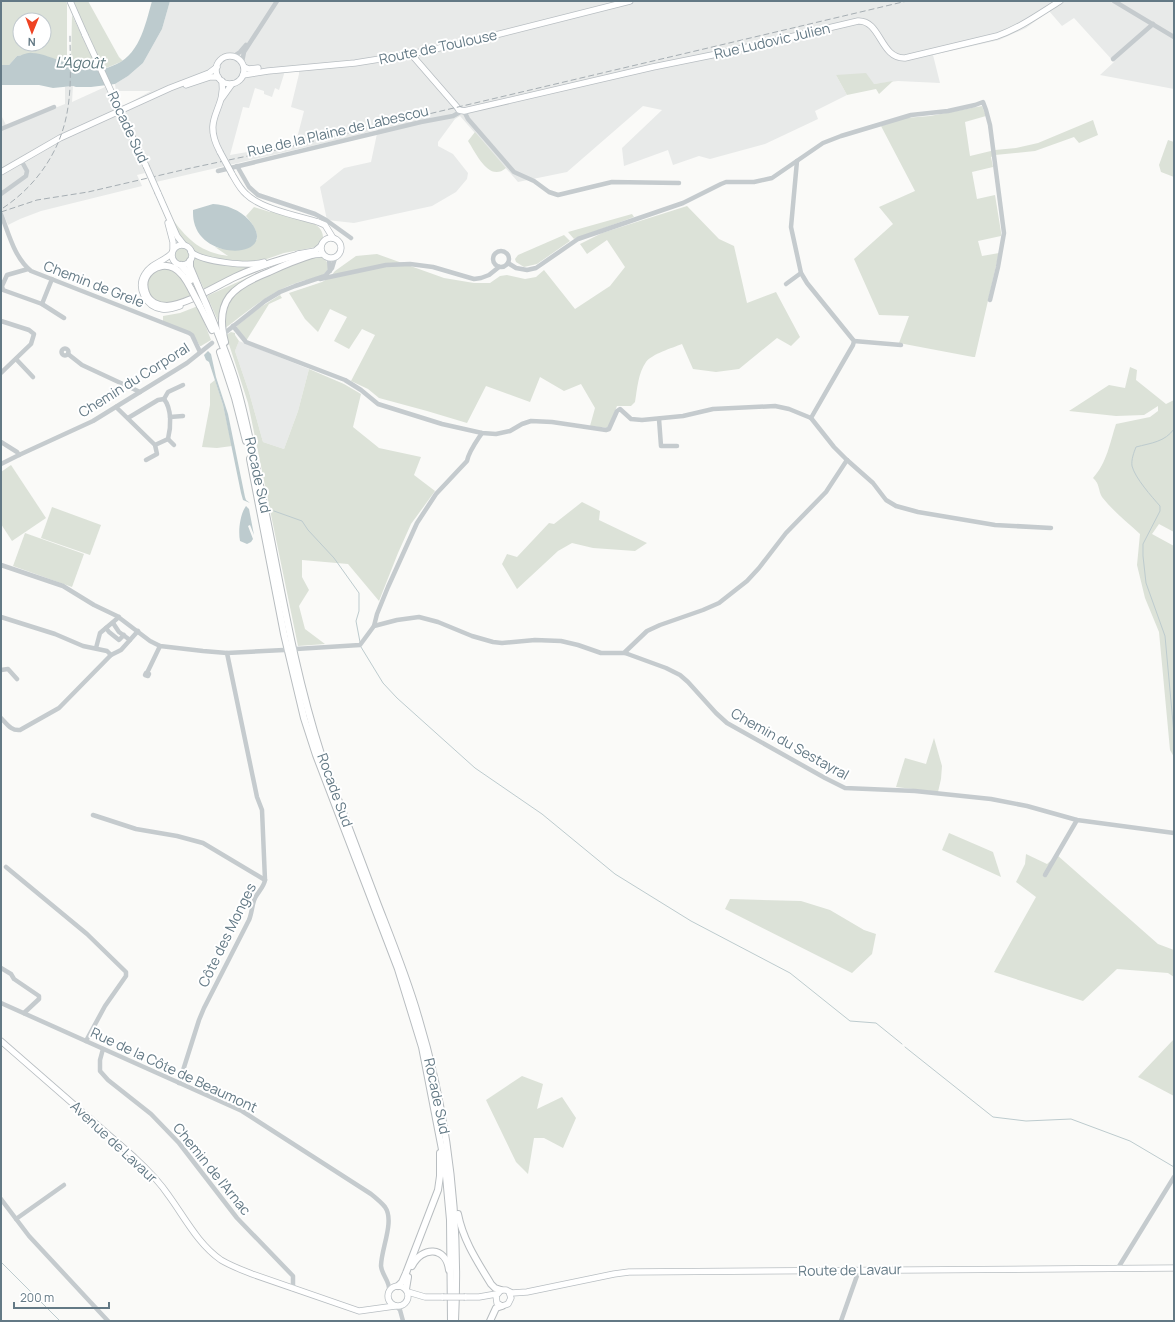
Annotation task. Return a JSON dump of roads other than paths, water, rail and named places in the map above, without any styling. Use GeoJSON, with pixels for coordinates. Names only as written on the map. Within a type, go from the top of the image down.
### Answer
{"type":"FeatureCollection","features":[{"type":"Feature","properties":{"kind":"highway"},"geometry":{"type":"LineString","coordinates":[[195,287],[178,270],[169,266],[154,268],[150,271],[144,285],[146,294],[152,301],[161,306],[172,305],[185,301],[261,266],[301,254]]}},
{"type":"Feature","properties":{"kind":"highway"},"geometry":{"type":"LineString","coordinates":[[234,378],[234,372],[222,327],[224,309],[231,294],[250,280],[299,259],[315,254]]}},
{"type":"Feature","properties":{"kind":"highway","name":"Rocade Sud"},"geometry":{"type":"LineString","coordinates":[[190,260],[190,267],[195,287]]}},
{"type":"Feature","properties":{"kind":"highway","name":"Rocade Sud"},"geometry":{"type":"LineString","coordinates":[[181,265],[188,273],[195,287],[226,356],[234,378],[246,420],[266,512],[289,633],[310,718],[324,761],[403,969],[432,1064],[442,1111],[452,1186],[456,1231],[457,1293],[455,1321]]}},
{"type":"Feature","properties":{"kind":"highway","name":"Rocade Sud"},"geometry":{"type":"LineString","coordinates":[[203,305],[230,379],[246,442],[284,634],[304,718],[316,755],[398,969],[422,1047],[445,1165],[450,1220],[451,1321]]}},
{"type":"Feature","properties":{"kind":"highway"},"geometry":{"type":"LineString","coordinates":[[397,1286],[402,1282],[406,1273],[438,1190],[440,1157],[438,1123]]}},
{"type":"Feature","properties":{"kind":"highway"},"geometry":{"type":"LineString","coordinates":[[452,1186],[460,1224],[466,1241],[491,1284],[499,1292]]}},
{"type":"Feature","properties":{"kind":"highway"},"geometry":{"type":"LineString","coordinates":[[407,1290],[408,1275],[415,1261],[423,1253],[433,1251],[440,1253],[448,1265],[451,1288]]}},
{"type":"Feature","properties":{"kind":"highway"},"geometry":{"type":"LineString","coordinates":[[490,1321],[496,1308],[500,1304]]}},
{"type":"Feature","properties":{"kind":"main road","name":"Rocade Sud"},"geometry":{"type":"LineString","coordinates":[[70,1],[126,126],[146,166],[165,211],[179,239],[185,245]]}},
{"type":"Feature","properties":{"kind":"main road"},"geometry":{"type":"LineString","coordinates":[[1,172],[60,138],[116,112],[209,73],[224,57],[234,56],[243,64],[252,69],[387,55],[471,38],[617,1]]}},
{"type":"Feature","properties":{"kind":"main road","name":"Route de Toulouse"},"geometry":{"type":"LineString","coordinates":[[243,75],[268,70],[355,63],[418,53],[472,41],[630,1]]}},
{"type":"Feature","properties":{"kind":"main road","name":"Rue Ludovic Julien"},"geometry":{"type":"LineString","coordinates":[[463,112],[858,21],[865,22],[870,25],[891,54],[905,58],[1010,32],[1024,25],[1060,1]]}},
{"type":"Feature","properties":{"kind":"main road"},"geometry":{"type":"LineString","coordinates":[[418,53],[420,65]]}},
{"type":"Feature","properties":{"kind":"main road"},"geometry":{"type":"LineString","coordinates":[[411,54],[463,112]]}},
{"type":"Feature","properties":{"kind":"main road"},"geometry":{"type":"LineString","coordinates":[[220,100],[232,84],[238,82],[243,75],[243,64]]}},
{"type":"Feature","properties":{"kind":"main road"},"geometry":{"type":"LineString","coordinates":[[216,67],[223,88],[213,120],[212,132],[215,143],[232,174],[246,194],[254,200],[264,205],[325,225],[330,238],[340,242],[342,247],[340,254],[335,258],[329,258],[322,254],[300,256],[268,265],[173,308],[163,309],[148,303],[142,292],[142,280],[144,275],[150,267],[166,258],[180,245],[185,245],[191,252],[200,257],[248,265],[315,251],[324,241],[330,238]]}},
{"type":"Feature","properties":{"kind":"main road"},"geometry":{"type":"LineString","coordinates":[[156,95],[210,77],[232,84]]}},
{"type":"Feature","properties":{"kind":"main road","name":"Rocade Sud"},"geometry":{"type":"LineString","coordinates":[[165,211],[173,242],[172,251]]}},
{"type":"Feature","properties":{"kind":"main road"},"geometry":{"type":"LineString","coordinates":[[321,246],[322,254]]}},
{"type":"Feature","properties":{"kind":"main road"},"geometry":{"type":"LineString","coordinates":[[172,251],[173,260],[181,265],[188,263],[191,252]]}},
{"type":"Feature","properties":{"kind":"main road","name":"Avenue de Lavaur"},"geometry":{"type":"LineString","coordinates":[[1,1041],[134,1157],[168,1194],[196,1235],[208,1249],[222,1260],[237,1268],[359,1311],[396,1306]]}},
{"type":"Feature","properties":{"kind":"main road","name":"Route de Lavaur"},"geometry":{"type":"LineString","coordinates":[[527,1292],[629,1272],[1174,1268]]}},
{"type":"Feature","properties":{"kind":"main road"},"geometry":{"type":"LineString","coordinates":[[372,1310],[381,1305],[397,1286],[425,1297]]}},
{"type":"Feature","properties":{"kind":"main road"},"geometry":{"type":"LineString","coordinates":[[405,1304],[409,1297],[407,1290]]}},
{"type":"Feature","properties":{"kind":"main road"},"geometry":{"type":"LineString","coordinates":[[479,1297],[506,1290],[509,1292],[527,1292]]}},
{"type":"Feature","properties":{"kind":"main road"},"geometry":{"type":"LineString","coordinates":[[499,1292],[496,1299],[500,1304]]}},
{"type":"Feature","properties":{"kind":"main road"},"geometry":{"type":"LineString","coordinates":[[509,1292],[511,1300]]}},
{"type":"Feature","properties":{"kind":"main road"},"geometry":{"type":"LineString","coordinates":[[388,1295],[390,1303],[396,1306],[405,1304],[414,1299],[425,1297],[479,1297],[490,1299],[500,1304],[508,1304],[511,1300],[527,1292]]}},
{"type":"Feature","properties":{"kind":"street"},"geometry":{"type":"LineString","coordinates":[[243,64],[244,54],[277,1]]}},
{"type":"Feature","properties":{"kind":"street"},"geometry":{"type":"LineString","coordinates":[[1114,1],[1174,37]]}},
{"type":"Feature","properties":{"kind":"street"},"geometry":{"type":"LineString","coordinates":[[1114,59],[1153,24]]}},
{"type":"Feature","properties":{"kind":"street"},"geometry":{"type":"LineString","coordinates":[[234,56],[240,52],[259,30]]}},
{"type":"Feature","properties":{"kind":"street"},"geometry":{"type":"LineString","coordinates":[[508,263],[516,268],[526,270],[536,268],[578,239],[683,203],[726,182],[754,182],[776,176],[823,143],[840,136],[906,116],[943,112],[983,102],[990,125],[1004,229],[1000,258],[990,300]]}},
{"type":"Feature","properties":{"kind":"street"},"geometry":{"type":"LineString","coordinates":[[1,129],[54,107]]}},
{"type":"Feature","properties":{"kind":"street"},"geometry":{"type":"LineString","coordinates":[[463,112],[468,120],[514,172],[534,181],[549,192],[558,195],[612,182],[678,183]]}},
{"type":"Feature","properties":{"kind":"street","name":"Rue de la Plaine de Labescou"},"geometry":{"type":"LineString","coordinates":[[218,170],[421,122],[453,116],[463,112]]}},
{"type":"Feature","properties":{"kind":"street"},"geometry":{"type":"LineString","coordinates":[[1,194],[26,176],[27,171],[21,160]]}},
{"type":"Feature","properties":{"kind":"street"},"geometry":{"type":"LineString","coordinates":[[797,161],[791,227],[801,274],[854,341],[901,345]]}},
{"type":"Feature","properties":{"kind":"street"},"geometry":{"type":"LineString","coordinates":[[237,166],[249,187],[258,195],[315,214],[351,238]]}},
{"type":"Feature","properties":{"kind":"street","name":"Chemin de Grele"},"geometry":{"type":"LineString","coordinates":[[1,214],[19,258],[28,269],[189,333],[200,352]]}},
{"type":"Feature","properties":{"kind":"street"},"geometry":{"type":"LineString","coordinates":[[500,250],[504,251],[508,255],[508,263],[503,267],[497,266],[493,261],[493,256],[500,250]]}},
{"type":"Feature","properties":{"kind":"street"},"geometry":{"type":"LineString","coordinates":[[329,258],[330,271]]}},
{"type":"Feature","properties":{"kind":"street"},"geometry":{"type":"LineString","coordinates":[[320,279],[330,271],[334,265],[335,258]]}},
{"type":"Feature","properties":{"kind":"street"},"geometry":{"type":"LineString","coordinates":[[226,332],[265,301],[280,292],[294,286],[320,279],[386,266],[410,264],[433,267],[474,279],[481,278],[491,273],[497,266]]}},
{"type":"Feature","properties":{"kind":"street"},"geometry":{"type":"LineString","coordinates":[[28,269],[7,275],[2,288],[6,293],[42,304],[64,318]]}},
{"type":"Feature","properties":{"kind":"street"},"geometry":{"type":"LineString","coordinates":[[786,284],[801,274]]}},
{"type":"Feature","properties":{"kind":"street"},"geometry":{"type":"LineString","coordinates":[[42,304],[52,279]]}},
{"type":"Feature","properties":{"kind":"street"},"geometry":{"type":"LineString","coordinates":[[1,321],[29,330],[34,334],[31,344],[1,373]]}},
{"type":"Feature","properties":{"kind":"street"},"geometry":{"type":"LineString","coordinates":[[233,326],[246,342],[345,380],[361,390],[378,404],[442,424],[482,433],[496,434],[510,431],[531,421],[552,422],[608,430],[620,409],[633,420],[683,416],[713,409],[761,406],[775,406],[789,409],[811,418],[834,447],[874,483],[886,500],[900,507],[995,525],[1052,528]]}},
{"type":"Feature","properties":{"kind":"street"},"geometry":{"type":"LineString","coordinates":[[811,418],[850,351],[854,341]]}},
{"type":"Feature","properties":{"kind":"street","name":"Chemin du Corporal"},"geometry":{"type":"LineString","coordinates":[[1,464],[93,421],[187,363],[212,343]]}},
{"type":"Feature","properties":{"kind":"street"},"geometry":{"type":"LineString","coordinates":[[68,354],[82,365],[140,392]]}},
{"type":"Feature","properties":{"kind":"street"},"geometry":{"type":"LineString","coordinates":[[16,359],[33,377]]}},
{"type":"Feature","properties":{"kind":"street"},"geometry":{"type":"LineString","coordinates":[[164,399],[168,392],[183,385]]}},
{"type":"Feature","properties":{"kind":"street"},"geometry":{"type":"LineString","coordinates":[[164,399],[168,403],[170,417],[168,439]]}},
{"type":"Feature","properties":{"kind":"street"},"geometry":{"type":"LineString","coordinates":[[128,418],[158,400],[164,399]]}},
{"type":"Feature","properties":{"kind":"street"},"geometry":{"type":"LineString","coordinates":[[123,413],[121,407],[124,402]]}},
{"type":"Feature","properties":{"kind":"street"},"geometry":{"type":"LineString","coordinates":[[116,407],[155,444],[160,459]]}},
{"type":"Feature","properties":{"kind":"street"},"geometry":{"type":"LineString","coordinates":[[170,417],[183,416]]}},
{"type":"Feature","properties":{"kind":"street"},"geometry":{"type":"LineString","coordinates":[[659,419],[661,446],[677,446]]}},
{"type":"Feature","properties":{"kind":"street"},"geometry":{"type":"LineString","coordinates":[[296,649],[360,645],[374,626],[377,614],[388,587],[416,523],[436,494],[467,462],[468,455],[482,433]]}},
{"type":"Feature","properties":{"kind":"street"},"geometry":{"type":"LineString","coordinates":[[155,444],[168,439]]}},
{"type":"Feature","properties":{"kind":"street"},"geometry":{"type":"LineString","coordinates":[[168,439],[174,445]]}},
{"type":"Feature","properties":{"kind":"street"},"geometry":{"type":"LineString","coordinates":[[1,442],[16,451],[19,455]]}},
{"type":"Feature","properties":{"kind":"street"},"geometry":{"type":"LineString","coordinates":[[146,460],[158,454]]}},
{"type":"Feature","properties":{"kind":"street"},"geometry":{"type":"LineString","coordinates":[[625,654],[647,631],[719,603],[747,581],[786,533],[826,492],[847,460]]}},
{"type":"Feature","properties":{"kind":"street"},"geometry":{"type":"LineString","coordinates":[[1,565],[56,583],[94,605],[119,617],[150,641],[160,646],[202,652],[227,653],[284,650]]}},
{"type":"Feature","properties":{"kind":"street"},"geometry":{"type":"LineString","coordinates":[[1,617],[55,634],[83,646],[107,651],[111,655]]}},
{"type":"Feature","properties":{"kind":"street"},"geometry":{"type":"LineString","coordinates":[[96,648],[99,635],[119,617]]}},
{"type":"Feature","properties":{"kind":"street","name":"Chemin du Sestayral"},"geometry":{"type":"LineString","coordinates":[[374,626],[397,620],[419,617],[438,622],[472,636],[493,642],[502,643],[536,640],[561,641],[578,644],[601,653],[625,654],[674,671],[688,682],[727,723],[845,788],[915,791],[991,799],[1027,806],[1077,820],[1174,833]]}},
{"type":"Feature","properties":{"kind":"street"},"geometry":{"type":"LineString","coordinates":[[113,623],[130,640]]}},
{"type":"Feature","properties":{"kind":"street"},"geometry":{"type":"LineString","coordinates":[[106,628],[119,640],[124,635]]}},
{"type":"Feature","properties":{"kind":"street"},"geometry":{"type":"LineString","coordinates":[[1,718],[11,728],[20,730],[59,708],[111,655],[120,650],[138,632]]}},
{"type":"Feature","properties":{"kind":"street"},"geometry":{"type":"LineString","coordinates":[[147,672],[160,646]]}},
{"type":"Feature","properties":{"kind":"street","name":"Côte des Monges"},"geometry":{"type":"LineString","coordinates":[[180,1083],[198,1020],[249,920],[254,899],[265,880],[262,810],[254,784],[227,653]]}},
{"type":"Feature","properties":{"kind":"street"},"geometry":{"type":"LineString","coordinates":[[1,670],[8,669],[17,679]]}},
{"type":"Feature","properties":{"kind":"street"},"geometry":{"type":"LineString","coordinates":[[93,816],[136,829],[177,836],[203,843],[265,880]]}},
{"type":"Feature","properties":{"kind":"street"},"geometry":{"type":"LineString","coordinates":[[1045,876],[1077,820]]}},
{"type":"Feature","properties":{"kind":"street"},"geometry":{"type":"LineString","coordinates":[[6,867],[87,934],[126,972],[126,976],[105,1006],[86,1041]]}},
{"type":"Feature","properties":{"kind":"street"},"geometry":{"type":"LineString","coordinates":[[1,968],[39,996],[39,999],[24,1013]]}},
{"type":"Feature","properties":{"kind":"street","name":"Rue de la Côte de Beaumont"},"geometry":{"type":"LineString","coordinates":[[1,1003],[242,1111],[371,1194],[382,1203],[386,1208],[388,1215],[388,1225],[381,1267],[384,1277],[388,1282],[388,1295]]}},
{"type":"Feature","properties":{"kind":"street","name":"Chemin de l'Arnac"},"geometry":{"type":"LineString","coordinates":[[103,1049],[100,1060],[100,1071],[108,1080],[151,1114],[179,1143],[237,1218],[293,1276],[293,1288]]}},
{"type":"Feature","properties":{"kind":"street"},"geometry":{"type":"LineString","coordinates":[[1118,1268],[1174,1178]]}},
{"type":"Feature","properties":{"kind":"street"},"geometry":{"type":"LineString","coordinates":[[16,1219],[64,1186]]}},
{"type":"Feature","properties":{"kind":"street"},"geometry":{"type":"LineString","coordinates":[[1,1199],[29,1236],[108,1321]]}},
{"type":"Feature","properties":{"kind":"street"},"geometry":{"type":"LineString","coordinates":[[841,1321],[859,1270]]}},
{"type":"Feature","properties":{"kind":"street"},"geometry":{"type":"LineString","coordinates":[[388,1282],[397,1286]]}},
{"type":"Feature","properties":{"kind":"street"},"geometry":{"type":"LineString","coordinates":[[402,1315],[405,1304]]}},
{"type":"Feature","properties":{"kind":"street"},"geometry":{"type":"LineString","coordinates":[[396,1306],[400,1310],[403,1321]]}},
{"type":"Feature","properties":{"kind":"waterway"},"geometry":{"type":"LineString","coordinates":[[1174,429],[1162,439],[1136,447],[1132,464],[1140,482],[1160,506],[1160,511],[1143,544],[1143,556],[1146,583],[1165,636],[1174,734]]}},
{"type":"Feature","properties":{"kind":"waterway"},"geometry":{"type":"LineString","coordinates":[[274,511],[302,521],[308,530],[334,558],[359,593],[359,611],[356,621],[360,642]]}},
{"type":"Feature","properties":{"kind":"waterway"},"geometry":{"type":"LineString","coordinates":[[361,647],[383,683],[397,698],[475,768],[542,814],[615,874],[691,921],[790,973],[850,1021],[876,1023],[902,1044]]}},
{"type":"Feature","properties":{"kind":"waterway"},"geometry":{"type":"LineString","coordinates":[[905,1047],[993,1117],[1026,1121],[1071,1119],[1130,1141],[1174,1167]]}},
{"type":"Feature","properties":{"kind":"waterway"},"geometry":{"type":"LineString","coordinates":[[1,1262],[60,1321]]}},
{"type":"Feature","properties":{"kind":"railway"},"geometry":{"type":"LineString","coordinates":[[1,212],[37,200],[88,192],[276,150],[907,1]]}},
{"type":"Feature","properties":{"kind":"railway"},"geometry":{"type":"LineString","coordinates":[[3,208],[36,179],[45,167],[59,141],[64,127],[69,103],[70,33]]}},
{"type":"Feature","properties":{"kind":"water label","name":"L'Agoût"},"geometry":{"type":"Point","coordinates":[80,63]}}]}
